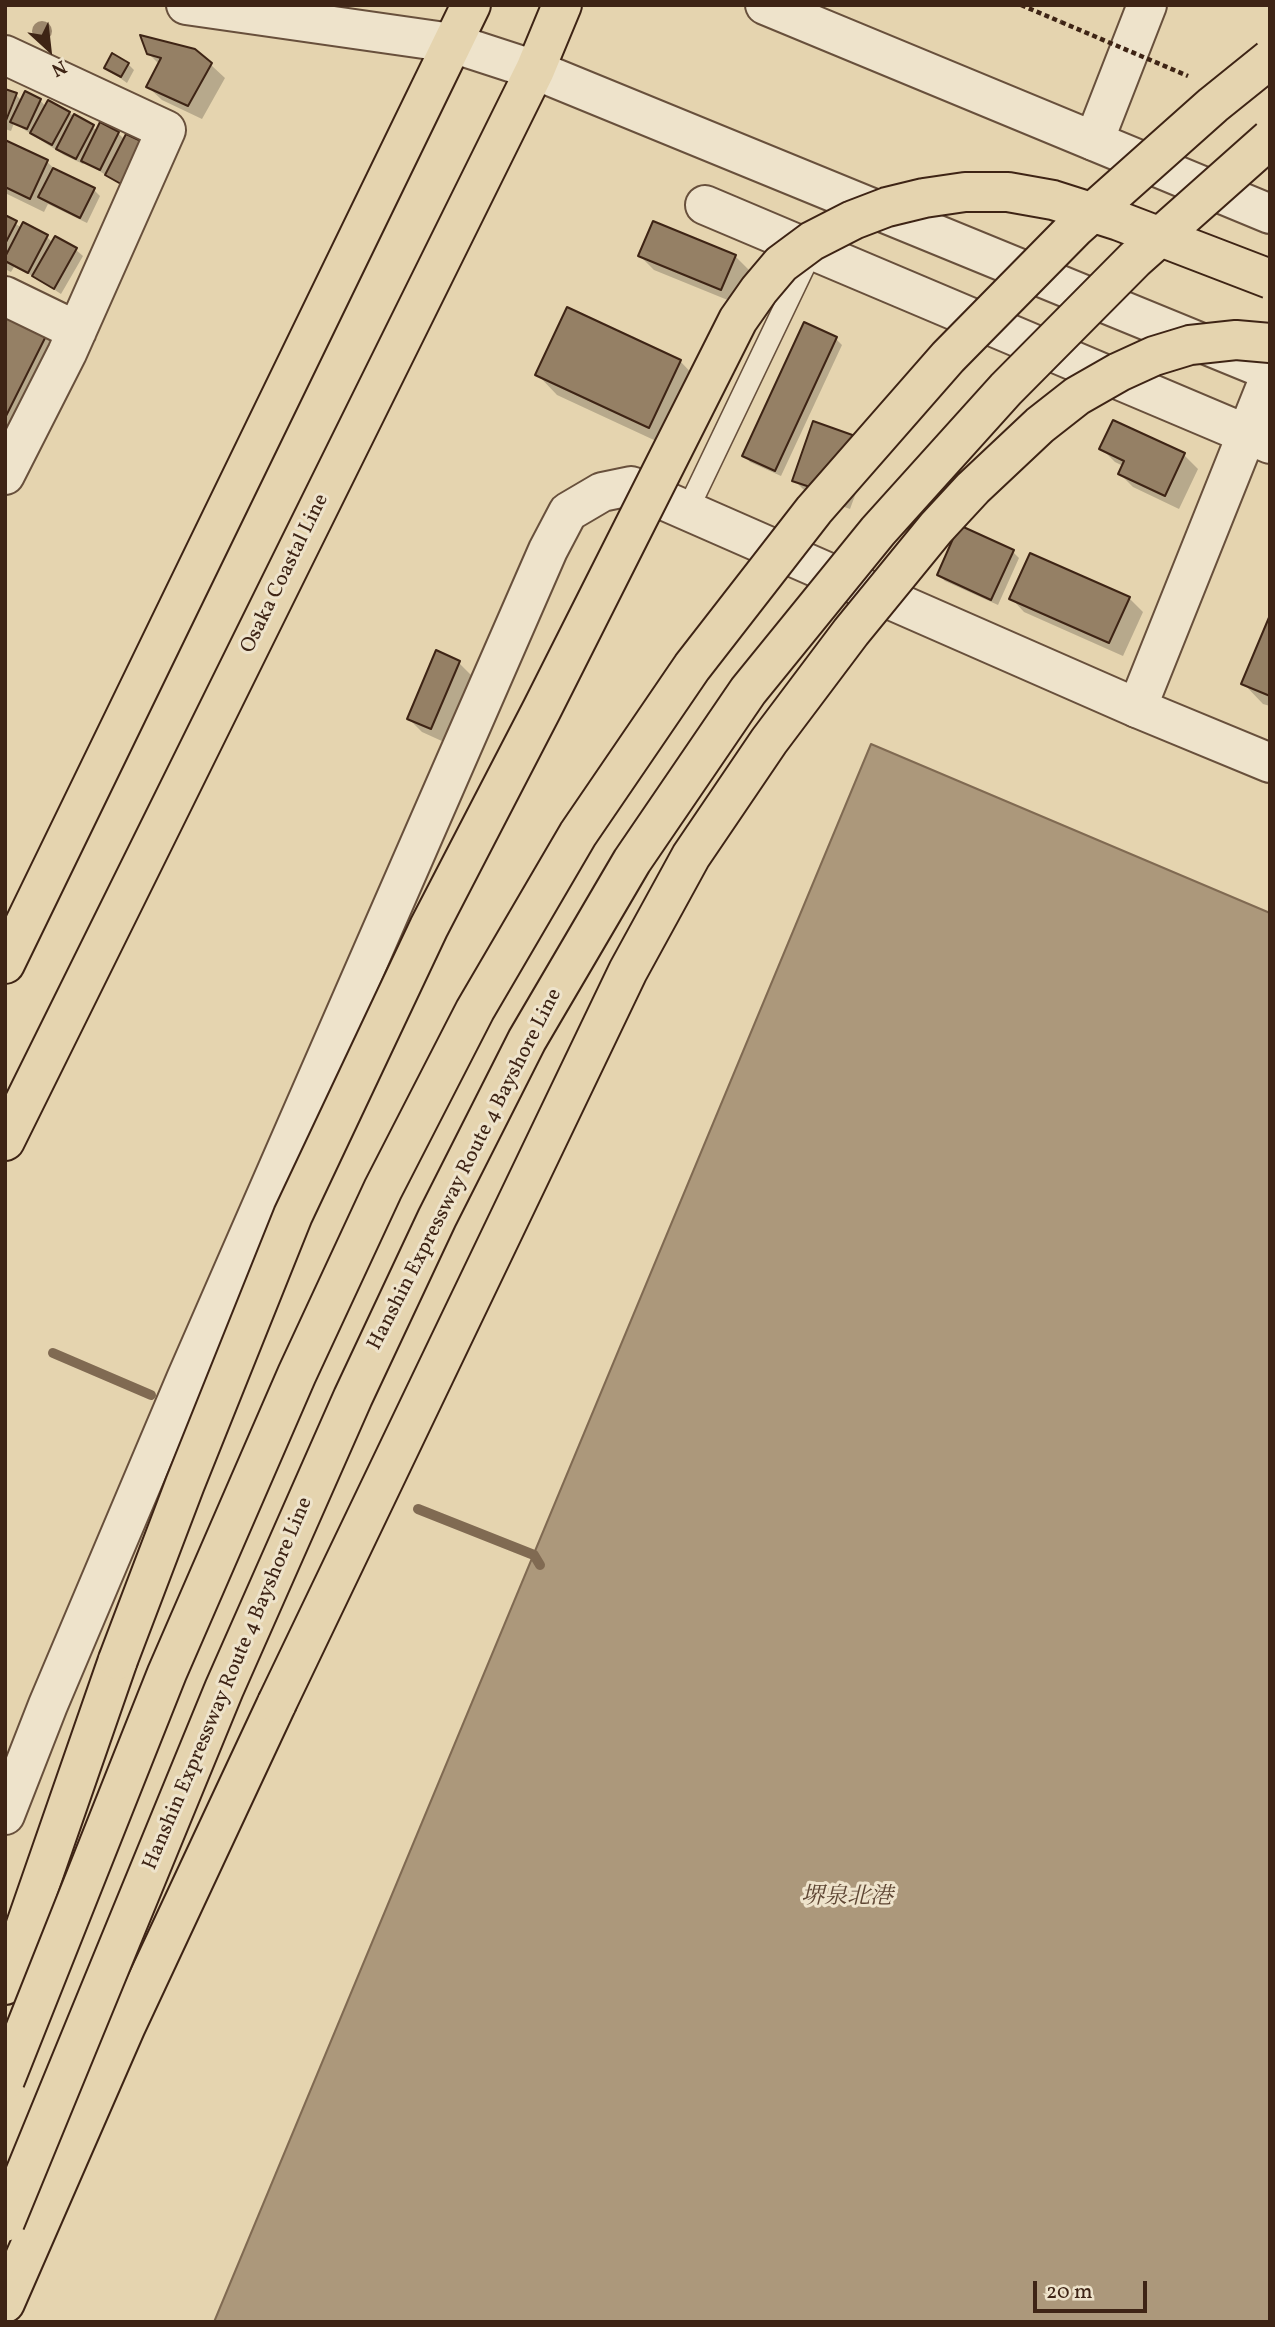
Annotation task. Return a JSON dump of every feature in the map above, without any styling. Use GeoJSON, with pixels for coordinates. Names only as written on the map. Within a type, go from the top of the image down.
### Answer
{"type":"FeatureCollection","features":[{"type":"Feature","properties":{"kind":"main road"},"geometry":{"type":"LineString","coordinates":[[5,964],[471,5]]}},
{"type":"Feature","properties":{"kind":"main road","name":"Osaka Coastal Line"},"geometry":{"type":"LineString","coordinates":[[5,1141],[535,69],[562,5]]}},
{"type":"Feature","properties":{"kind":"main road"},"geometry":{"type":"LineString","coordinates":[[5,2080],[167,1673],[297,1374],[383,1189],[475,1010],[578,834],[708,646],[814,510],[948,357],[1076,228],[1213,104],[1270,60]]}},
{"type":"Feature","properties":{"kind":"main road","name":"Hanshin Expressway Route 4 Bayshore Line"},"geometry":{"type":"LineString","coordinates":[[5,2222],[224,1689],[353,1397],[437,1218],[527,1040],[632,861],[748,691],[878,531],[1006,389],[1107,287],[1270,139]]}},
{"type":"Feature","properties":{"kind":"main road"},"geometry":{"type":"LineString","coordinates":[[5,1985],[118,1660],[293,1215],[429,927],[738,320],[759,290],[781,264],[812,241],[853,220],[887,207],[965,192],[1008,192],[1053,200],[1119,221],[1270,279]]}},
{"type":"Feature","properties":{"kind":"main road"},"geometry":{"type":"LineString","coordinates":[[5,2303],[126,2026],[277,1703],[628,971],[691,856],[769,741],[851,632],[936,528],[1009,452],[1077,396],[1154,356],[1202,344],[1236,340],[1270,343]]}},
{"type":"Feature","properties":{"kind":"street"},"geometry":{"type":"LineString","coordinates":[[187,5],[452,43],[535,69],[1270,371]]}},
{"type":"Feature","properties":{"kind":"street"},"geometry":{"type":"LineString","coordinates":[[765,5],[1270,214]]}},
{"type":"Feature","properties":{"kind":"street"},"geometry":{"type":"LineString","coordinates":[[1094,141],[1147,5]]}},
{"type":"Feature","properties":{"kind":"street"},"geometry":{"type":"LineString","coordinates":[[5,55],[166,130],[77,331],[5,475]]}},
{"type":"Feature","properties":{"kind":"street"},"geometry":{"type":"LineString","coordinates":[[705,205],[1259,439]]}},
{"type":"Feature","properties":{"kind":"street"},"geometry":{"type":"LineString","coordinates":[[5,296],[77,331]]}},
{"type":"Feature","properties":{"kind":"street"},"geometry":{"type":"LineString","coordinates":[[1137,708],[1259,439],[1270,376]]}},
{"type":"Feature","properties":{"kind":"street"},"geometry":{"type":"LineString","coordinates":[[5,1815],[48,1705],[186,1378],[548,550],[568,512],[602,492],[631,486],[1137,708],[1270,763]]}},
{"type":"Feature","properties":{"kind":"lane"},"geometry":{"type":"LineString","coordinates":[[687,510],[839,193]]}},
{"type":"Feature","properties":{"kind":"path"},"geometry":{"type":"LineString","coordinates":[[1021,5],[1199,80]]}},
{"type":"Feature","properties":{"kind":"water","name":"堺泉北港"},"geometry":{"type":"Polygon","coordinates":[[[871,744],[1270,913],[1270,2322],[214,2322],[871,744]]]}},
{"type":"Feature","properties":{"kind":"building"},"geometry":{"type":"Polygon","coordinates":[[[140,35],[195,49],[212,63],[188,106],[146,87],[161,58],[147,54],[140,35]]]}},
{"type":"Feature","properties":{"kind":"building"},"geometry":{"type":"Polygon","coordinates":[[[112,53],[129,63],[121,77],[104,68],[112,53]]]}},
{"type":"Feature","properties":{"kind":"building"},"geometry":{"type":"Polygon","coordinates":[[[5,89],[17,93],[5,123],[5,89]]]}},
{"type":"Feature","properties":{"kind":"building"},"geometry":{"type":"Polygon","coordinates":[[[25,91],[41,99],[27,129],[10,122],[25,91]]]}},
{"type":"Feature","properties":{"kind":"building"},"geometry":{"type":"Polygon","coordinates":[[[48,100],[70,112],[52,145],[30,133],[48,100]]]}},
{"type":"Feature","properties":{"kind":"building"},"geometry":{"type":"Polygon","coordinates":[[[74,114],[94,125],[76,159],[56,149],[74,114]]]}},
{"type":"Feature","properties":{"kind":"building"},"geometry":{"type":"Polygon","coordinates":[[[100,122],[119,132],[100,170],[81,161],[100,122]]]}},
{"type":"Feature","properties":{"kind":"building"},"geometry":{"type":"Polygon","coordinates":[[[126,134],[143,142],[121,184],[105,175],[126,134]]]}},
{"type":"Feature","properties":{"kind":"building"},"geometry":{"type":"Polygon","coordinates":[[[5,140],[48,160],[30,199],[5,187],[5,140]]]}},
{"type":"Feature","properties":{"kind":"building"},"geometry":{"type":"Polygon","coordinates":[[[53,168],[95,188],[80,218],[38,197],[53,168]]]}},
{"type":"Feature","properties":{"kind":"building"},"geometry":{"type":"Polygon","coordinates":[[[5,215],[17,221],[5,244],[5,215]]]}},
{"type":"Feature","properties":{"kind":"building"},"geometry":{"type":"Polygon","coordinates":[[[653,221],[736,255],[721,290],[638,256],[653,221]]]}},
{"type":"Feature","properties":{"kind":"building"},"geometry":{"type":"Polygon","coordinates":[[[23,222],[48,235],[28,273],[5,261],[23,222]]]}},
{"type":"Feature","properties":{"kind":"building"},"geometry":{"type":"Polygon","coordinates":[[[55,236],[77,248],[54,289],[32,276],[55,236]]]}},
{"type":"Feature","properties":{"kind":"building"},"geometry":{"type":"Polygon","coordinates":[[[567,307],[681,360],[649,428],[535,375],[567,307]]]}},
{"type":"Feature","properties":{"kind":"building"},"geometry":{"type":"Polygon","coordinates":[[[5,312],[49,330],[5,418],[5,312]]]}},
{"type":"Feature","properties":{"kind":"building"},"geometry":{"type":"Polygon","coordinates":[[[804,322],[837,337],[775,471],[742,456],[804,322]]]}},
{"type":"Feature","properties":{"kind":"building"},"geometry":{"type":"Polygon","coordinates":[[[1113,420],[1185,453],[1165,496],[1118,474],[1124,461],[1099,449],[1113,420]]]}},
{"type":"Feature","properties":{"kind":"building"},"geometry":{"type":"Polygon","coordinates":[[[813,421],[858,437],[837,496],[792,481],[813,421]]]}},
{"type":"Feature","properties":{"kind":"building"},"geometry":{"type":"Polygon","coordinates":[[[959,525],[1014,550],[991,600],[937,575],[959,525]]]}},
{"type":"Feature","properties":{"kind":"building"},"geometry":{"type":"Polygon","coordinates":[[[1030,553],[1130,597],[1109,643],[1009,599],[1030,553]]]}},
{"type":"Feature","properties":{"kind":"building"},"geometry":{"type":"Polygon","coordinates":[[[1270,615],[1270,696],[1241,684],[1270,615]]]}},
{"type":"Feature","properties":{"kind":"building"},"geometry":{"type":"Polygon","coordinates":[[[436,650],[460,661],[431,729],[407,719],[436,650]]]}},
{"type":"Feature","properties":{"kind":"waterway"},"geometry":{"type":"LineString","coordinates":[[53,1353],[151,1395]]}},
{"type":"Feature","properties":{"kind":"waterway"},"geometry":{"type":"LineString","coordinates":[[418,1509],[534,1555],[540,1565]]}}]}
